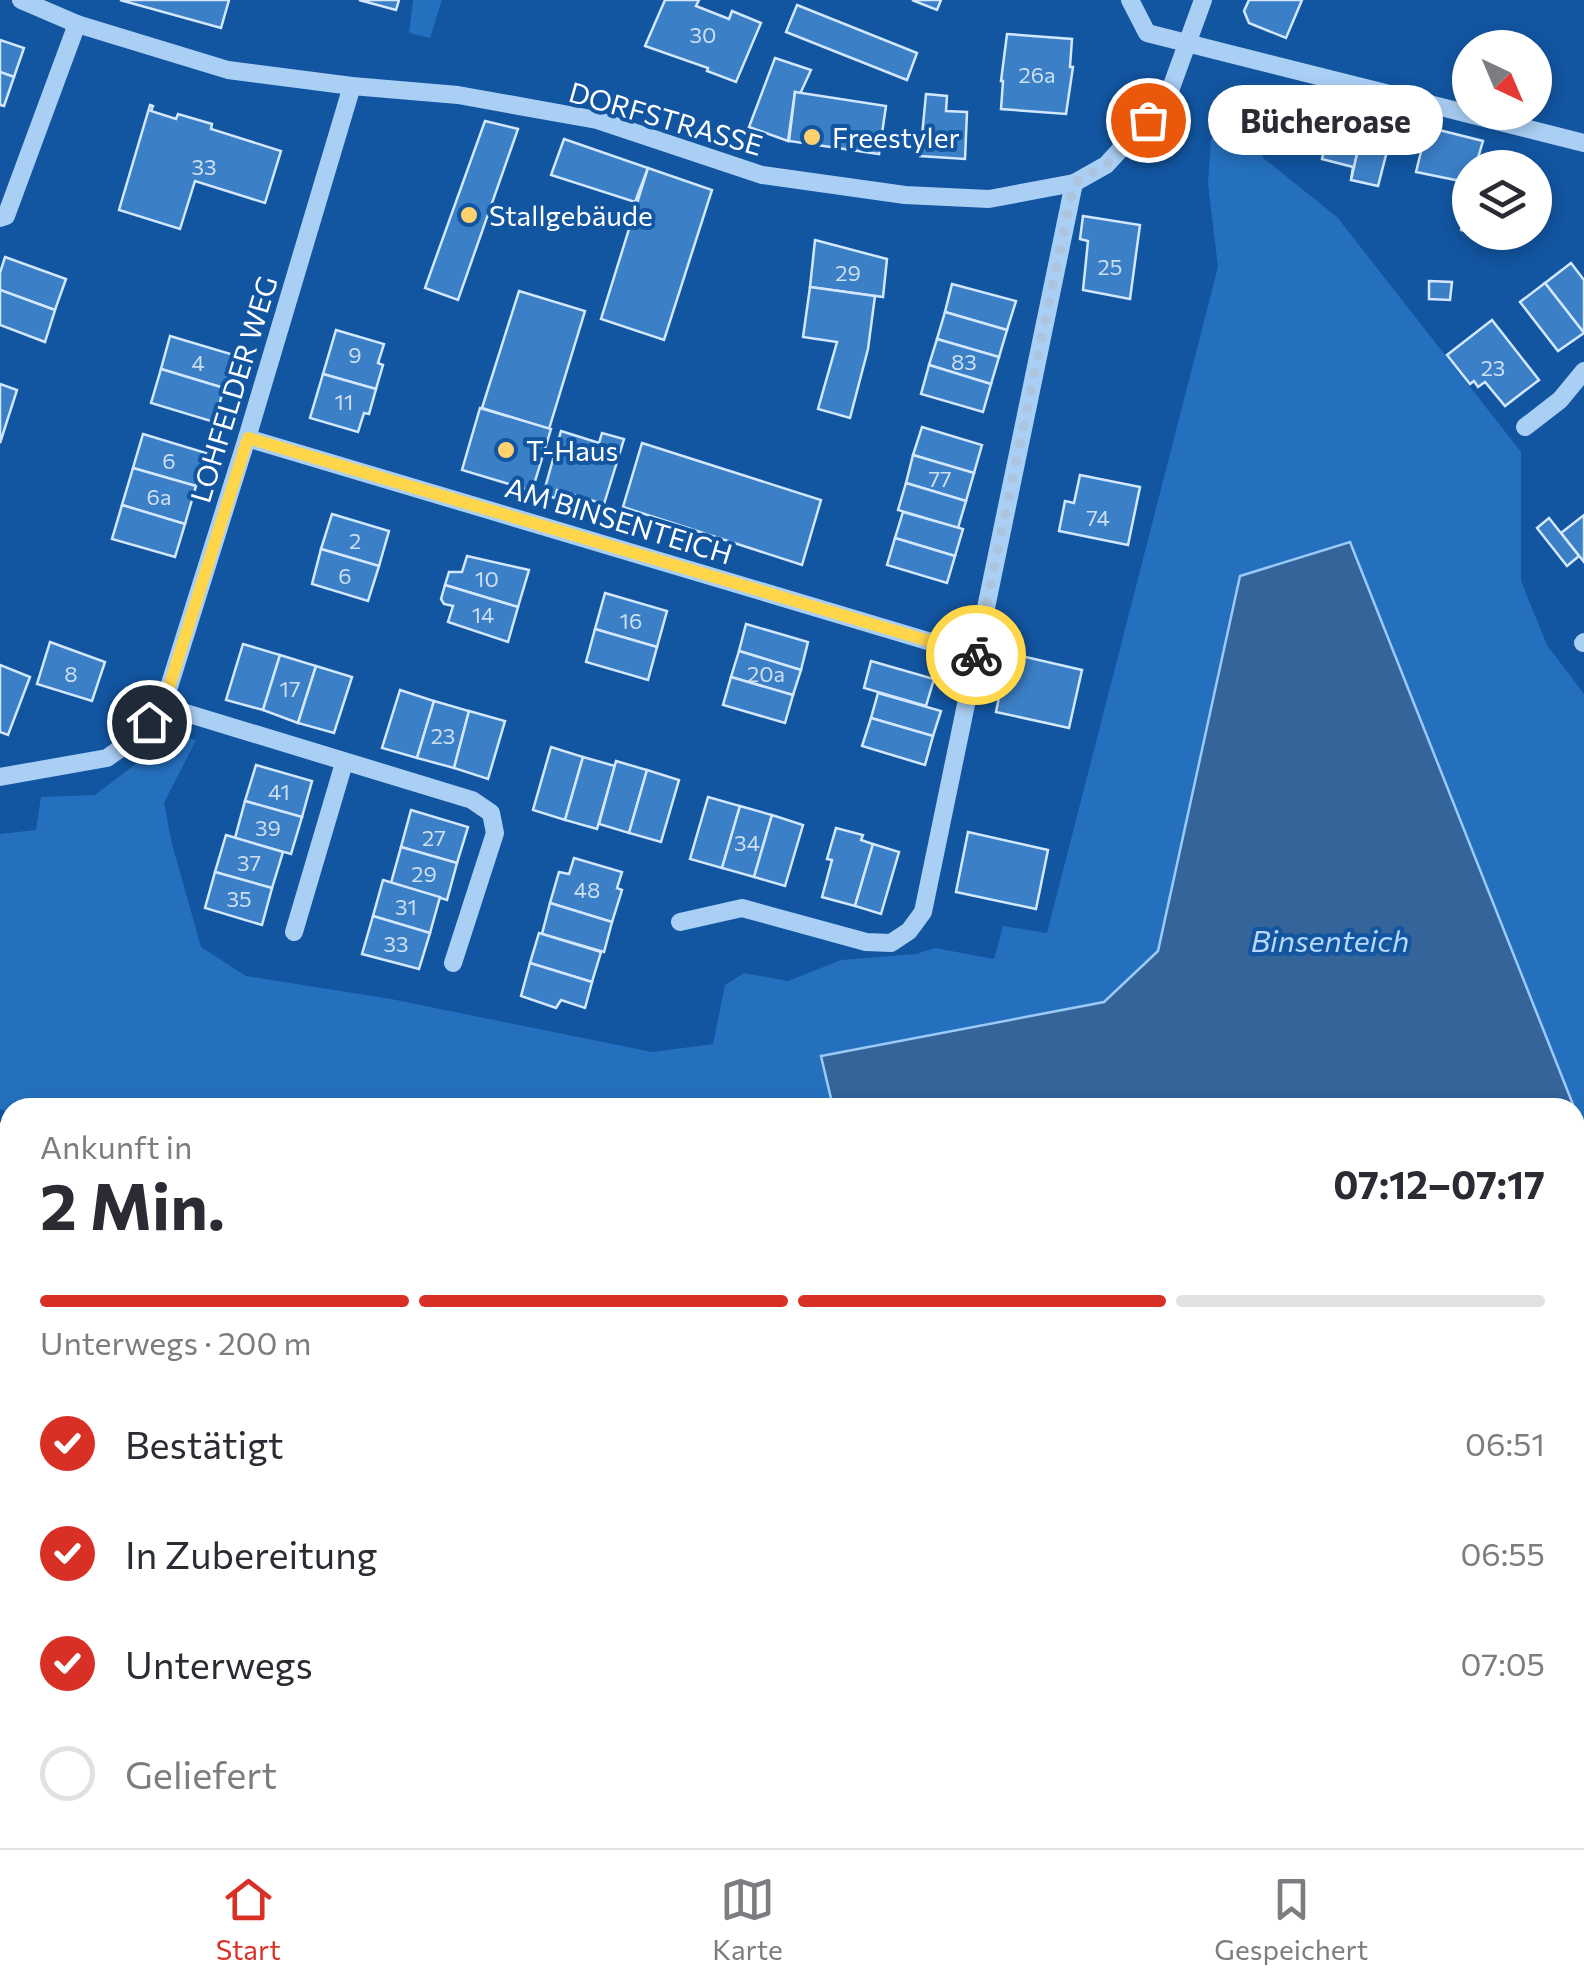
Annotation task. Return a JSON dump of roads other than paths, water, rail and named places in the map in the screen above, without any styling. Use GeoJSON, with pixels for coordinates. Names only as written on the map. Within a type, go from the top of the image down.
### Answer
{"type":"FeatureCollection","features":[{"type":"Feature","properties":{"kind":"street","name":"DORFSTRASSE"},"geometry":{"type":"LineString","coordinates":[[22,0],[77,24],[228,70],[458,95],[597,120],[762,175],[906,195],[989,199],[1074,183],[1106,165],[1167,99],[1203,0]]}},
{"type":"Feature","properties":{"kind":"street"},"geometry":{"type":"LineString","coordinates":[[1130,0],[1147,32],[1188,46],[1584,142]]}},
{"type":"Feature","properties":{"kind":"street"},"geometry":{"type":"LineString","coordinates":[[0,218],[6,216],[77,24]]}},
{"type":"Feature","properties":{"kind":"street","name":"LOHFELDER WEG"},"geometry":{"type":"LineString","coordinates":[[0,777],[107,758],[136,738],[163,706],[248,438],[352,86]]}},
{"type":"Feature","properties":{"kind":"street"},"geometry":{"type":"LineString","coordinates":[[680,922],[742,908],[866,942],[891,943],[909,931],[922,912],[1074,183]]}},
{"type":"Feature","properties":{"kind":"street"},"geometry":{"type":"LineString","coordinates":[[1524,427],[1560,400],[1584,371]]}},
{"type":"Feature","properties":{"kind":"street","name":"AM BINSENTEICH"},"geometry":{"type":"LineString","coordinates":[[248,438],[976,655]]}},
{"type":"Feature","properties":{"kind":"street"},"geometry":{"type":"LineString","coordinates":[[163,706],[472,800],[490,813],[494,833],[453,963]]}},
{"type":"Feature","properties":{"kind":"street"},"geometry":{"type":"LineString","coordinates":[[294,932],[344,762]]}},
{"type":"Feature","properties":{"kind":"water","name":"Binsenteich"},"geometry":{"type":"Polygon","coordinates":[[[1350,542],[1570,1098],[831,1098],[821,1056],[1104,1002],[1158,951],[1240,576],[1350,542]]]}},
{"type":"Feature","properties":{"kind":"place","name":"Bücheroase"},"geometry":{"type":"Point","coordinates":[1148,120]}},
{"type":"Feature","properties":{"kind":"place","name":"Freestyler"},"geometry":{"type":"Point","coordinates":[812,137]}},
{"type":"Feature","properties":{"kind":"place","name":"Stallgebäude"},"geometry":{"type":"Point","coordinates":[469,215]}},
{"type":"Feature","properties":{"kind":"place","name":"T-Haus"},"geometry":{"type":"Point","coordinates":[506,450]}}]}
